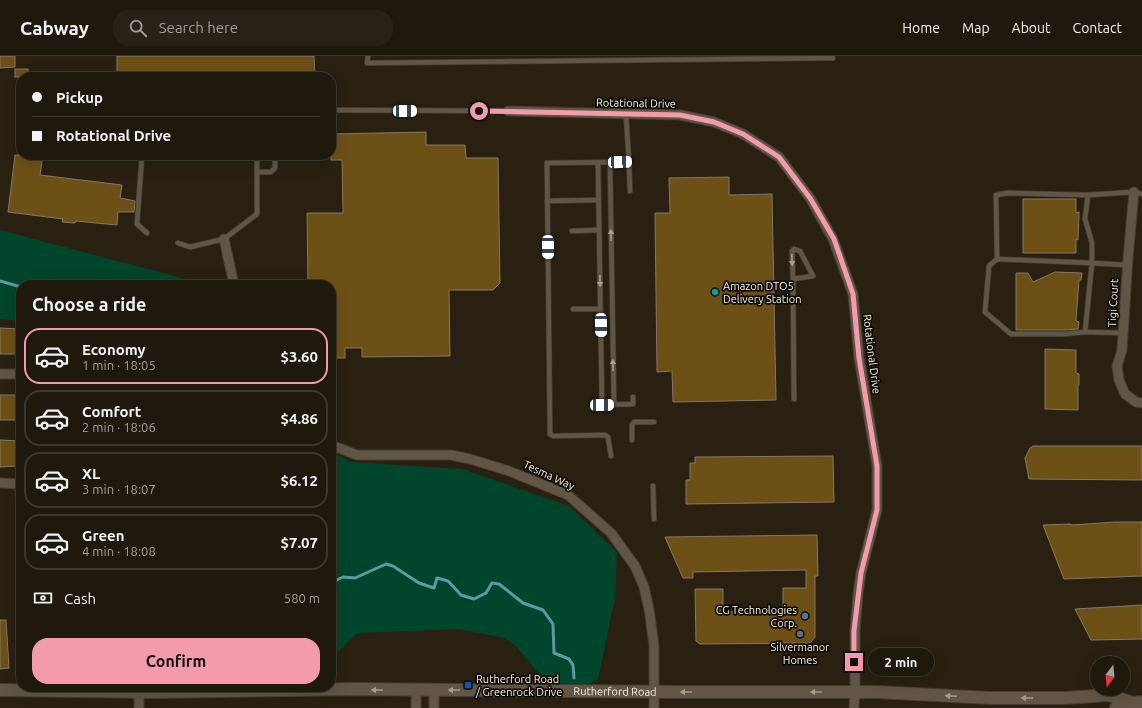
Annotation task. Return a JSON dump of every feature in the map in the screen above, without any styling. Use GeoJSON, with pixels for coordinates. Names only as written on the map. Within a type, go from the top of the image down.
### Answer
{"type":"FeatureCollection","features":[{"type":"Feature","properties":{"kind":"main road","name":"Rutherford Road"},"geometry":{"type":"LineString","coordinates":[[0,690],[16,689]]}},
{"type":"Feature","properties":{"kind":"main road","name":"Rutherford Road"},"geometry":{"type":"LineString","coordinates":[[336,690],[878,692],[990,698],[1065,698],[1108,695],[1138,703]]}},
{"type":"Feature","properties":{"kind":"main road","name":"Rutherford Road"},"geometry":{"type":"LineString","coordinates":[[1116,708],[1138,703]]}},
{"type":"Feature","properties":{"kind":"street","name":"Rotational Drive"},"geometry":{"type":"LineString","coordinates":[[508,111],[680,115],[714,122],[743,134],[779,157],[810,198],[834,239],[853,294],[859,358],[877,466],[877,510],[861,573],[854,631],[854,708]]}},
{"type":"Feature","properties":{"kind":"street","name":"Tigi Court"},"geometry":{"type":"LineString","coordinates":[[1138,193],[1127,265],[1122,350],[1117,366],[1119,380],[1125,394],[1136,402],[1142,403]]}},
{"type":"Feature","properties":{"kind":"street"},"geometry":{"type":"LineString","coordinates":[[224,240],[233,280]]}},
{"type":"Feature","properties":{"kind":"street"},"geometry":{"type":"LineString","coordinates":[[0,374],[16,374]]}},
{"type":"Feature","properties":{"kind":"street","name":"Tesma Way"},"geometry":{"type":"LineString","coordinates":[[336,447],[357,455],[451,455],[509,471],[568,495],[611,533],[635,566],[644,587],[649,609],[654,646],[654,708]]}},
{"type":"Feature","properties":{"kind":"street"},"geometry":{"type":"LineString","coordinates":[[0,483],[16,484]]}},
{"type":"Feature","properties":{"kind":"street"},"geometry":{"type":"LineString","coordinates":[[416,690],[416,708]]}},
{"type":"Feature","properties":{"kind":"street"},"geometry":{"type":"LineString","coordinates":[[434,690],[434,708]]}},
{"type":"Feature","properties":{"kind":"street"},"geometry":{"type":"LineString","coordinates":[[139,692],[139,708]]}},
{"type":"Feature","properties":{"kind":"lane"},"geometry":{"type":"LineString","coordinates":[[368,56],[367,63],[561,58],[833,58],[832,56]]}},
{"type":"Feature","properties":{"kind":"lane"},"geometry":{"type":"LineString","coordinates":[[336,110],[508,111]]}},
{"type":"Feature","properties":{"kind":"lane"},"geometry":{"type":"LineString","coordinates":[[626,114],[630,191]]}},
{"type":"Feature","properties":{"kind":"lane"},"geometry":{"type":"LineString","coordinates":[[142,160],[137,224],[147,233]]}},
{"type":"Feature","properties":{"kind":"lane"},"geometry":{"type":"LineString","coordinates":[[178,243],[190,246],[224,240],[258,214],[256,160]]}},
{"type":"Feature","properties":{"kind":"lane"},"geometry":{"type":"LineString","coordinates":[[257,172],[271,172],[275,168],[275,160]]}},
{"type":"Feature","properties":{"kind":"lane"},"geometry":{"type":"LineString","coordinates":[[610,162],[614,404]]}},
{"type":"Feature","properties":{"kind":"lane"},"geometry":{"type":"LineString","coordinates":[[611,456],[608,437],[605,435],[553,436],[550,434],[547,163],[629,162]]}},
{"type":"Feature","properties":{"kind":"lane"},"geometry":{"type":"LineString","coordinates":[[598,163],[602,405],[633,404],[633,397]]}},
{"type":"Feature","properties":{"kind":"lane"},"geometry":{"type":"LineString","coordinates":[[997,259],[996,195],[1008,193],[1088,195],[1138,193]]}},
{"type":"Feature","properties":{"kind":"lane"},"geometry":{"type":"LineString","coordinates":[[1085,332],[1092,263],[1092,244],[1085,219],[1088,195]]}},
{"type":"Feature","properties":{"kind":"lane"},"geometry":{"type":"LineString","coordinates":[[547,201],[598,200]]}},
{"type":"Feature","properties":{"kind":"lane"},"geometry":{"type":"LineString","coordinates":[[572,230],[599,230]]}},
{"type":"Feature","properties":{"kind":"lane"},"geometry":{"type":"LineString","coordinates":[[793,279],[813,276],[800,251],[794,249],[792,251],[794,399]]}},
{"type":"Feature","properties":{"kind":"lane"},"geometry":{"type":"LineString","coordinates":[[1123,333],[1085,332],[1063,334],[1011,334],[985,312],[989,266],[997,259],[1127,265]]}},
{"type":"Feature","properties":{"kind":"lane"},"geometry":{"type":"LineString","coordinates":[[573,309],[600,309]]}},
{"type":"Feature","properties":{"kind":"lane"},"geometry":{"type":"LineString","coordinates":[[632,440],[632,425],[634,422],[654,422]]}},
{"type":"Feature","properties":{"kind":"lane"},"geometry":{"type":"LineString","coordinates":[[653,486],[654,519]]}},
{"type":"Feature","properties":{"kind":"green space"},"geometry":{"type":"Polygon","coordinates":[[[0,230],[189,280],[16,280],[16,321],[0,319],[0,230]]]}},
{"type":"Feature","properties":{"kind":"green space"},"geometry":{"type":"Polygon","coordinates":[[[336,454],[351,462],[462,469],[569,506],[617,552],[615,598],[598,679],[584,687],[545,681],[516,646],[504,638],[459,629],[358,633],[336,651],[336,454]]]}},
{"type":"Feature","properties":{"kind":"building"},"geometry":{"type":"Polygon","coordinates":[[[0,56],[15,56],[15,67],[0,68],[0,56]]]}},
{"type":"Feature","properties":{"kind":"building"},"geometry":{"type":"Polygon","coordinates":[[[117,56],[314,56],[315,72],[117,72],[117,56]]]}},
{"type":"Feature","properties":{"kind":"building"},"geometry":{"type":"Polygon","coordinates":[[[15,69],[28,69],[28,72],[16,72],[15,77],[15,69]]]}},
{"type":"Feature","properties":{"kind":"building"},"geometry":{"type":"Polygon","coordinates":[[[426,132],[426,145],[465,145],[466,158],[498,158],[500,283],[493,290],[449,290],[450,356],[362,357],[362,348],[345,348],[345,358],[336,358],[336,280],[308,280],[307,213],[343,213],[342,160],[336,160],[336,134],[426,132]]]}},
{"type":"Feature","properties":{"kind":"building"},"geometry":{"type":"Polygon","coordinates":[[[15,155],[16,160],[42,160],[40,175],[122,185],[120,198],[135,201],[134,212],[118,212],[117,225],[76,221],[75,223],[62,222],[63,219],[8,212],[15,155]]]}},
{"type":"Feature","properties":{"kind":"building","name":"Amazon DTO5 Delivery Station"},"geometry":{"type":"Polygon","coordinates":[[[729,177],[729,195],[772,194],[776,400],[673,402],[672,371],[657,372],[655,213],[670,213],[669,178],[729,177]]]}},
{"type":"Feature","properties":{"kind":"building"},"geometry":{"type":"Polygon","coordinates":[[[1023,199],[1076,199],[1076,213],[1079,212],[1076,253],[1023,253],[1023,199]]]}},
{"type":"Feature","properties":{"kind":"building"},"geometry":{"type":"Polygon","coordinates":[[[1055,272],[1082,273],[1081,280],[1079,280],[1076,321],[1079,322],[1078,329],[1016,330],[1016,273],[1028,273],[1033,282],[1055,272]]]}},
{"type":"Feature","properties":{"kind":"building"},"geometry":{"type":"Polygon","coordinates":[[[0,328],[16,329],[16,354],[0,354],[0,328]]]}},
{"type":"Feature","properties":{"kind":"building"},"geometry":{"type":"Polygon","coordinates":[[[1045,349],[1076,350],[1076,373],[1079,374],[1078,410],[1045,409],[1045,349]]]}},
{"type":"Feature","properties":{"kind":"building"},"geometry":{"type":"Polygon","coordinates":[[[0,395],[16,395],[16,420],[0,420],[0,395]]]}},
{"type":"Feature","properties":{"kind":"building"},"geometry":{"type":"Polygon","coordinates":[[[0,440],[16,441],[16,466],[0,467],[0,440]]]}},
{"type":"Feature","properties":{"kind":"building"},"geometry":{"type":"Polygon","coordinates":[[[1033,446],[1142,446],[1142,480],[1029,479],[1025,458],[1030,448],[1033,446]]]}},
{"type":"Feature","properties":{"kind":"building"},"geometry":{"type":"Polygon","coordinates":[[[833,456],[834,502],[686,504],[686,480],[690,480],[690,463],[695,463],[695,457],[833,456]]]}},
{"type":"Feature","properties":{"kind":"building"},"geometry":{"type":"Polygon","coordinates":[[[1142,522],[1142,576],[1064,579],[1043,525],[1142,522]]]}},
{"type":"Feature","properties":{"kind":"building"},"geometry":{"type":"Polygon","coordinates":[[[817,535],[818,576],[815,576],[815,637],[810,643],[700,644],[696,641],[695,589],[723,589],[723,612],[783,611],[783,588],[806,588],[806,570],[693,572],[693,578],[683,578],[665,537],[817,535]]]}},
{"type":"Feature","properties":{"kind":"building"},"geometry":{"type":"Polygon","coordinates":[[[1142,605],[1142,639],[1091,640],[1075,609],[1142,605]]]}},
{"type":"Feature","properties":{"kind":"building"},"geometry":{"type":"Polygon","coordinates":[[[0,620],[6,620],[9,668],[0,669],[0,620]]]}},
{"type":"Feature","properties":{"kind":"waterway"},"geometry":{"type":"LineString","coordinates":[[0,281],[16,286]]}},
{"type":"Feature","properties":{"kind":"waterway"},"geometry":{"type":"LineString","coordinates":[[336,580],[343,577],[355,578],[386,564],[393,566],[419,583],[434,588],[437,578],[448,581],[461,595],[474,599],[486,593],[492,583],[499,584],[523,603],[543,610],[553,624],[554,653],[569,659],[573,665],[574,678]]}},
{"type":"Feature","properties":{"kind":"place","name":"Amazon DTO5 Delivery Station"},"geometry":{"type":"Point","coordinates":[715,292]}},
{"type":"Feature","properties":{"kind":"place","name":"CG Technologies Corp."},"geometry":{"type":"Point","coordinates":[805,616]}},
{"type":"Feature","properties":{"kind":"place","name":"Silvermanor Homes"},"geometry":{"type":"Point","coordinates":[800,634]}},
{"type":"Feature","properties":{"kind":"place","name":"Rutherford Road / Greenrock Drive"},"geometry":{"type":"Point","coordinates":[468,685]}},
{"type":"Feature","properties":{"kind":"route"},"geometry":{"type":"LineString","coordinates":[[479,111],[680,115],[714,122],[743,134],[779,157],[810,198],[834,239],[853,294],[859,358],[877,466],[877,510],[861,573],[854,631],[854,662]]}}]}
